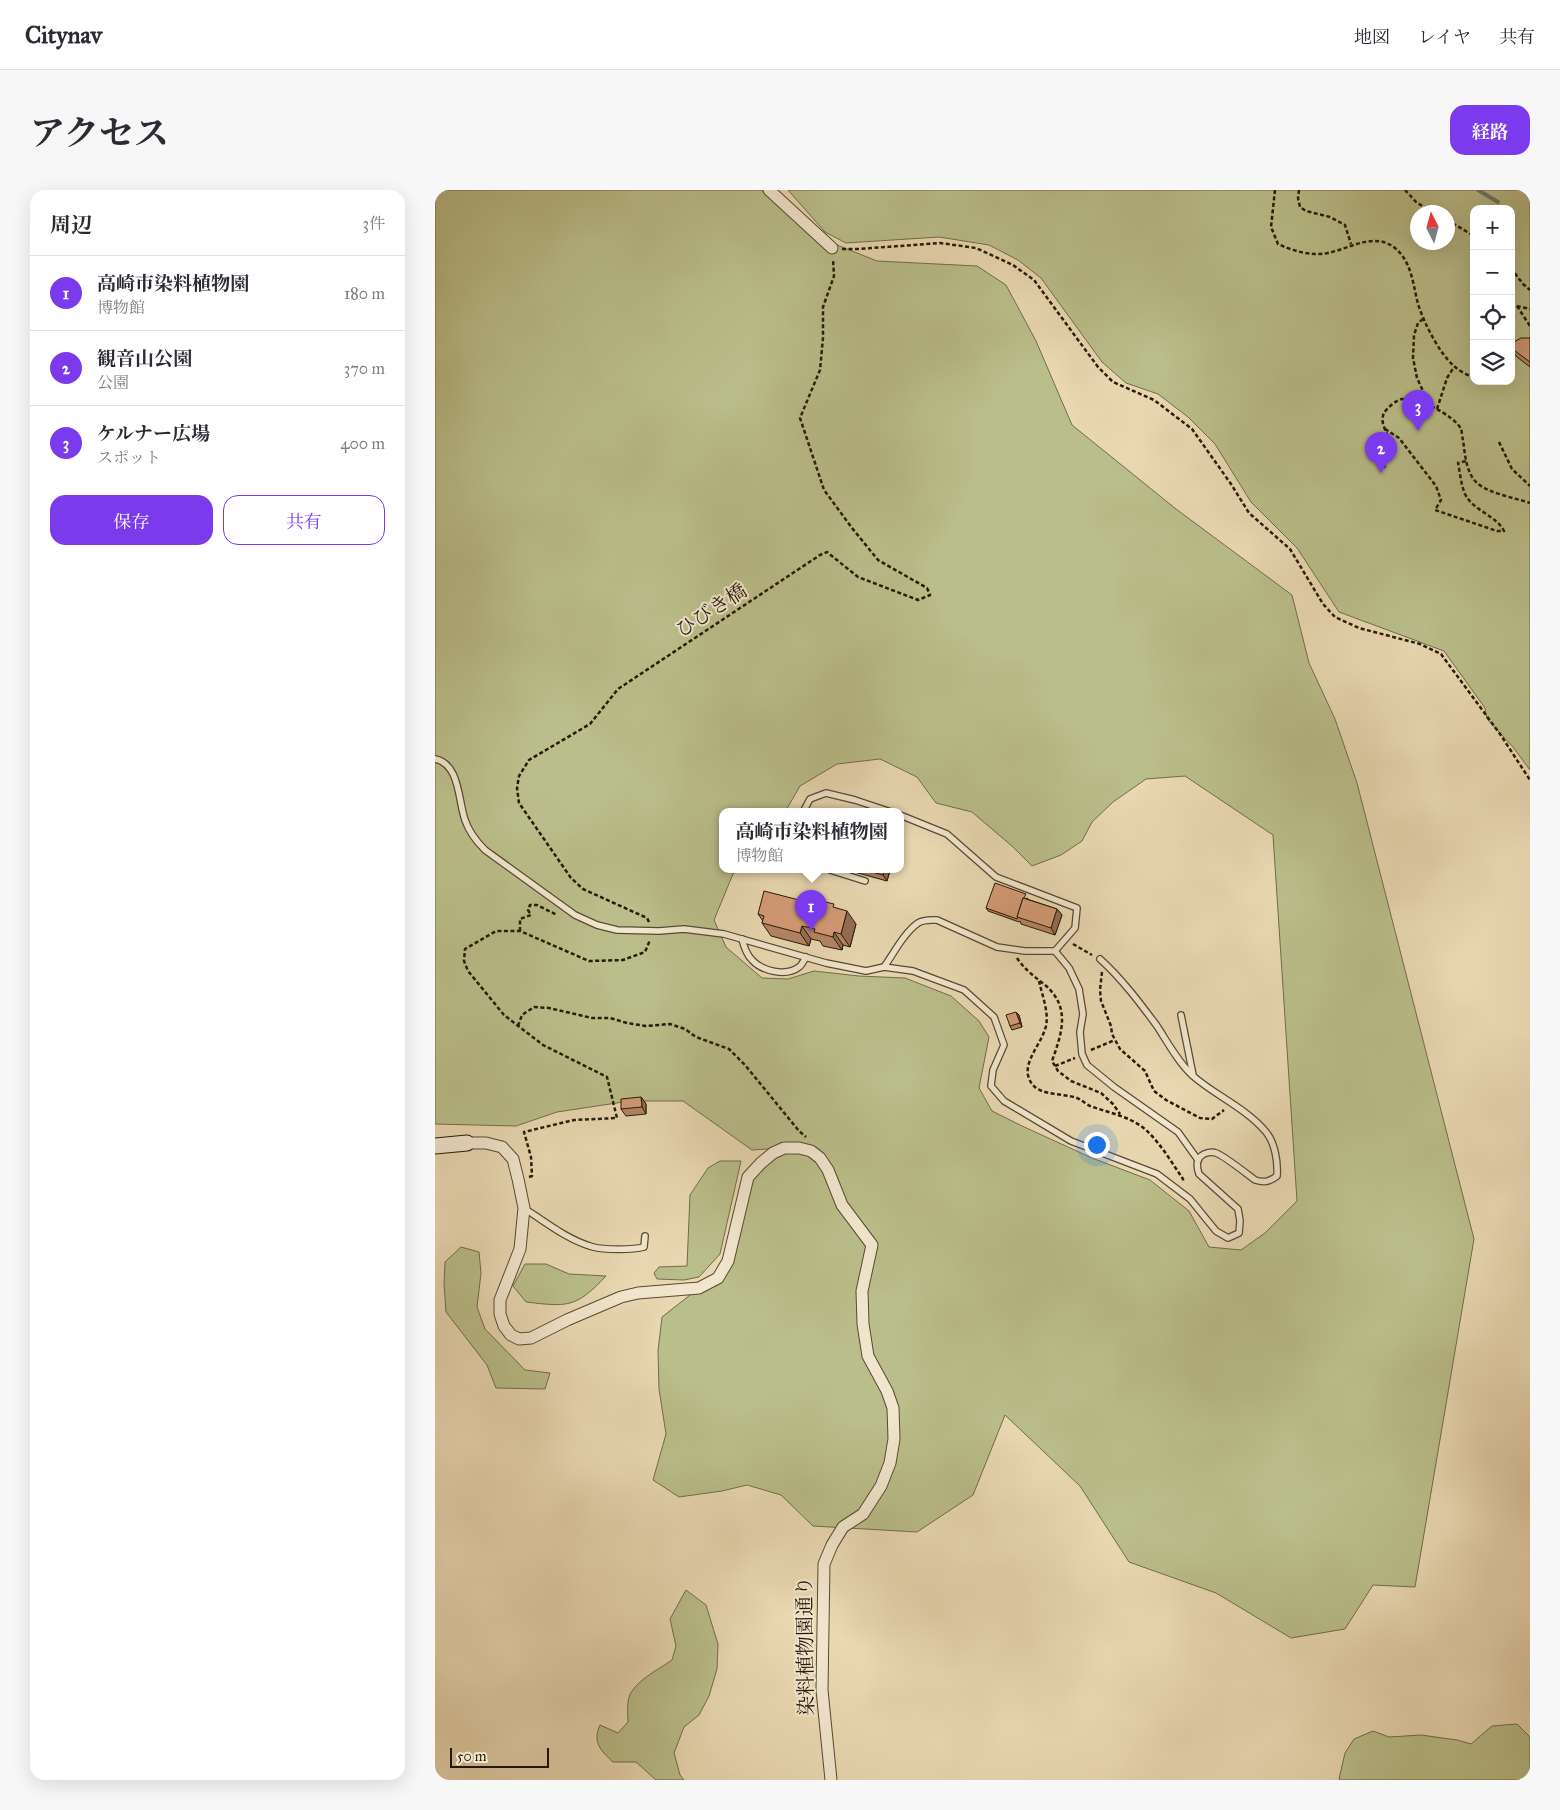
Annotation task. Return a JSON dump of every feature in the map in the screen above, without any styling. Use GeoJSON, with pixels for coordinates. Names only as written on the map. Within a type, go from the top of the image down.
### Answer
{"type":"FeatureCollection","features":[{"type":"Feature","properties":{"kind":"street"},"geometry":{"type":"LineString","coordinates":[[769,190],[832,248]]}},
{"type":"Feature","properties":{"kind":"street"},"geometry":{"type":"LineString","coordinates":[[435,1146],[486,1143],[501,1147],[513,1159],[524,1208],[520,1250],[500,1300],[499,1314],[503,1326],[511,1335],[519,1339],[531,1338],[621,1297],[638,1293],[699,1288],[718,1278],[727,1261],[748,1177],[773,1153],[784,1148],[799,1148],[811,1151],[815,1155]]}},
{"type":"Feature","properties":{"kind":"street","name":"染料植物園通り"},"geometry":{"type":"LineString","coordinates":[[815,1155],[820,1158],[828,1170],[842,1205],[872,1245],[862,1291],[863,1324],[868,1356],[887,1391],[893,1408],[895,1423],[891,1463],[881,1486],[863,1514],[843,1527],[832,1545],[824,1564],[822,1690],[831,1780]]}},
{"type":"Feature","properties":{"kind":"lane"},"geometry":{"type":"LineString","coordinates":[[435,759],[450,767],[455,779],[465,821],[474,838],[485,850],[575,915],[597,925],[617,930],[654,931],[684,929],[724,934],[806,957],[866,971],[884,967],[913,971],[964,990],[994,1017],[1004,1045],[993,1070],[991,1086],[1004,1101],[1071,1141],[1157,1174],[1190,1199],[1216,1231],[1228,1238],[1239,1233],[1238,1209],[1199,1174],[1198,1160],[1207,1153],[1216,1153],[1255,1180],[1270,1182],[1277,1176],[1278,1166],[1275,1152],[1266,1133],[1233,1103],[1193,1075],[1173,1051],[1136,999],[1102,961]]}},
{"type":"Feature","properties":{"kind":"lane"},"geometry":{"type":"LineString","coordinates":[[805,808],[810,799],[826,793],[879,808]]}},
{"type":"Feature","properties":{"kind":"lane"},"geometry":{"type":"LineString","coordinates":[[884,967],[906,936],[919,923],[927,920],[937,920],[997,946],[1025,951],[1055,951],[1075,928],[1077,908],[995,877],[947,834],[904,817]]}},
{"type":"Feature","properties":{"kind":"lane"},"geometry":{"type":"LineString","coordinates":[[840,873],[865,881]]}},
{"type":"Feature","properties":{"kind":"lane"},"geometry":{"type":"LineString","coordinates":[[742,939],[745,950],[753,961],[764,968],[778,972],[790,971],[799,967],[806,957]]}},
{"type":"Feature","properties":{"kind":"lane"},"geometry":{"type":"LineString","coordinates":[[1055,951],[1069,968],[1079,989],[1083,1014],[1080,1032],[1082,1054],[1087,1065],[1178,1132],[1198,1160]]}},
{"type":"Feature","properties":{"kind":"lane"},"geometry":{"type":"LineString","coordinates":[[1181,1015],[1193,1075]]}},
{"type":"Feature","properties":{"kind":"lane"},"geometry":{"type":"LineString","coordinates":[[524,1208],[571,1237],[594,1247],[636,1249],[644,1247],[645,1236]]}},
{"type":"Feature","properties":{"kind":"path"},"geometry":{"type":"LineString","coordinates":[[1275,190],[1271,227],[1278,244],[1294,251],[1319,254],[1337,251],[1351,244],[1371,241],[1383,242],[1395,248],[1404,258],[1410,271],[1423,319],[1431,336],[1454,367],[1470,376]]}},
{"type":"Feature","properties":{"kind":"path"},"geometry":{"type":"LineString","coordinates":[[1299,190],[1300,207],[1305,211],[1330,217],[1345,225],[1351,244]]}},
{"type":"Feature","properties":{"kind":"path"},"geometry":{"type":"LineString","coordinates":[[1405,190],[1421,205]]}},
{"type":"Feature","properties":{"kind":"path"},"geometry":{"type":"LineString","coordinates":[[1455,225],[1470,234]]}},
{"type":"Feature","properties":{"kind":"path"},"geometry":{"type":"LineString","coordinates":[[832,248],[859,249],[940,243],[976,248],[1013,265],[1034,280],[1098,367],[1113,382],[1154,400],[1192,429],[1231,484],[1249,514],[1290,549],[1323,604],[1335,617],[1359,628],[1420,644],[1441,654],[1500,734],[1530,780]]}},
{"type":"Feature","properties":{"kind":"path","name":"ひびき橋"},"geometry":{"type":"LineString","coordinates":[[654,931],[647,918],[583,889],[571,878],[519,803],[517,788],[519,776],[529,760],[590,724],[618,689],[827,552],[858,576],[918,600],[930,595],[927,588],[878,560],[824,490],[800,418],[820,370],[823,307],[834,276],[832,248]]}},
{"type":"Feature","properties":{"kind":"path"},"geometry":{"type":"LineString","coordinates":[[1515,273],[1530,290]]}},
{"type":"Feature","properties":{"kind":"path"},"geometry":{"type":"LineString","coordinates":[[1517,306],[1530,309]]}},
{"type":"Feature","properties":{"kind":"path"},"geometry":{"type":"LineString","coordinates":[[1517,306],[1530,326]]}},
{"type":"Feature","properties":{"kind":"path"},"geometry":{"type":"LineString","coordinates":[[1423,319],[1417,323],[1413,358],[1417,378],[1429,405]]}},
{"type":"Feature","properties":{"kind":"path"},"geometry":{"type":"LineString","coordinates":[[1437,409],[1447,378],[1454,367]]}},
{"type":"Feature","properties":{"kind":"path"},"geometry":{"type":"LineString","coordinates":[[1384,468],[1389,442],[1382,421],[1385,411],[1398,400],[1404,398],[1437,409],[1452,418],[1461,428],[1466,460],[1470,473],[1477,483],[1490,490],[1530,503]]}},
{"type":"Feature","properties":{"kind":"path"},"geometry":{"type":"LineString","coordinates":[[1385,429],[1399,438],[1435,486],[1441,500],[1435,510],[1497,531],[1505,531],[1500,523],[1477,508],[1465,494],[1458,463],[1466,460]]}},
{"type":"Feature","properties":{"kind":"path"},"geometry":{"type":"LineString","coordinates":[[1499,442],[1512,469],[1530,486]]}},
{"type":"Feature","properties":{"kind":"path"},"geometry":{"type":"LineString","coordinates":[[520,931],[520,919],[531,915],[528,910],[530,905],[537,906],[563,918],[575,915]]}},
{"type":"Feature","properties":{"kind":"path"},"geometry":{"type":"LineString","coordinates":[[532,1176],[531,1157],[524,1132],[574,1120],[617,1118],[607,1077],[543,1045],[504,1015],[468,971],[464,961],[465,949],[496,931],[520,931],[589,961],[623,960],[645,952],[654,931]]}},
{"type":"Feature","properties":{"kind":"path"},"geometry":{"type":"LineString","coordinates":[[1066,940],[1102,961],[1101,1001],[1115,1040],[1119,1049],[1145,1071],[1154,1091],[1166,1100],[1200,1118],[1212,1118],[1233,1103]]}},
{"type":"Feature","properties":{"kind":"path"},"geometry":{"type":"LineString","coordinates":[[1010,948],[1019,962],[1055,995],[1061,1006],[1063,1016],[1057,1049],[1052,1061],[1055,1066],[1071,1082],[1101,1093],[1121,1115]]}},
{"type":"Feature","properties":{"kind":"path"},"geometry":{"type":"LineString","coordinates":[[1039,981],[1046,1010],[1046,1025],[1042,1038],[1027,1065],[1029,1078],[1037,1088],[1049,1094],[1076,1098],[1088,1105],[1121,1115],[1145,1130],[1157,1142],[1183,1179],[1183,1194]]}},
{"type":"Feature","properties":{"kind":"path"},"geometry":{"type":"LineString","coordinates":[[518,1026],[522,1015],[534,1007],[549,1008],[591,1018],[610,1018],[646,1026],[670,1024],[685,1029],[696,1037],[729,1049],[745,1065],[799,1131],[816,1146],[815,1155]]}},
{"type":"Feature","properties":{"kind":"path"},"geometry":{"type":"LineString","coordinates":[[1055,1066],[1115,1040]]}},
{"type":"Feature","properties":{"kind":"green space"},"geometry":{"type":"Polygon","coordinates":[[[435,190],[761,190],[812,235],[877,261],[977,266],[1006,285],[1036,341],[1072,425],[1176,509],[1292,595],[1309,663],[1335,719],[1357,783],[1474,1239],[1415,1587],[1373,1585],[1345,1629],[1291,1638],[1216,1593],[1129,1562],[1080,1486],[1005,1415],[973,1495],[917,1532],[813,1526],[781,1495],[747,1485],[722,1491],[679,1497],[653,1480],[666,1434],[659,1389],[658,1351],[662,1317],[699,1288],[718,1278],[748,1177],[783,1148],[752,1150],[683,1101],[630,1101],[557,1112],[516,1126],[435,1124],[435,190]],[[880,759],[837,764],[800,786],[787,808],[719,808],[719,873],[734,873],[714,920],[726,947],[762,978],[788,979],[814,971],[859,976],[905,978],[951,996],[979,1021],[989,1037],[979,1088],[992,1111],[1092,1158],[1150,1180],[1189,1211],[1209,1247],[1241,1250],[1265,1233],[1297,1201],[1273,835],[1185,776],[1146,779],[1113,802],[1092,822],[1082,841],[1061,855],[1032,866],[972,812],[936,803],[917,777],[880,759]]]}},
{"type":"Feature","properties":{"kind":"green space"},"geometry":{"type":"Polygon","coordinates":[[[788,190],[1530,190],[1530,770],[1513,747],[1487,719],[1485,708],[1444,651],[1339,612],[1297,548],[1251,502],[1215,444],[1188,417],[1158,394],[1126,383],[1102,362],[1041,278],[1018,260],[989,245],[939,237],[846,243],[825,232],[788,190]]]}},
{"type":"Feature","properties":{"kind":"green space"},"geometry":{"type":"Polygon","coordinates":[[[720,1161],[741,1161],[720,1254],[699,1277],[684,1280],[657,1279],[654,1273],[659,1267],[687,1266],[690,1195],[708,1168],[720,1161]]]}},
{"type":"Feature","properties":{"kind":"green space"},"geometry":{"type":"Polygon","coordinates":[[[461,1247],[479,1252],[481,1273],[477,1307],[485,1329],[525,1370],[550,1373],[545,1389],[496,1388],[487,1365],[446,1312],[445,1262],[461,1247]]]}},
{"type":"Feature","properties":{"kind":"green space"},"geometry":{"type":"Polygon","coordinates":[[[525,1264],[546,1264],[569,1274],[606,1276],[587,1294],[571,1303],[552,1305],[526,1302],[513,1286],[525,1264]]]}},
{"type":"Feature","properties":{"kind":"green space"},"geometry":{"type":"Polygon","coordinates":[[[686,1590],[706,1605],[718,1644],[717,1669],[709,1696],[699,1715],[684,1727],[674,1753],[680,1775],[684,1780],[656,1780],[636,1762],[613,1762],[599,1746],[597,1736],[600,1725],[618,1733],[628,1722],[628,1702],[632,1691],[645,1678],[672,1660],[676,1646],[670,1619],[686,1590]]]}},
{"type":"Feature","properties":{"kind":"green space"},"geometry":{"type":"Polygon","coordinates":[[[1517,1724],[1530,1737],[1530,1776],[1527,1780],[1339,1779],[1345,1753],[1354,1739],[1373,1731],[1389,1737],[1421,1735],[1471,1744],[1492,1726],[1517,1724]]]}},
{"type":"Feature","properties":{"kind":"building"},"geometry":{"type":"Polygon","coordinates":[[[1521,338],[1530,338],[1530,362],[1515,351],[1515,341],[1521,338]]]}},
{"type":"Feature","properties":{"kind":"building"},"geometry":{"type":"Polygon","coordinates":[[[995,883],[1026,894],[1017,919],[986,908],[995,883]]]}},
{"type":"Feature","properties":{"kind":"building"},"geometry":{"type":"Polygon","coordinates":[[[764,891],[799,900],[800,896],[834,904],[833,907],[847,911],[841,934],[834,932],[833,937],[814,932],[815,929],[802,926],[800,933],[762,923],[764,916],[758,914],[764,891]]]}},
{"type":"Feature","properties":{"kind":"building"},"geometry":{"type":"Polygon","coordinates":[[[1023,898],[1057,909],[1051,928],[1017,917],[1023,898]]]}},
{"type":"Feature","properties":{"kind":"building"},"geometry":{"type":"Polygon","coordinates":[[[1016,1012],[1020,1023],[1010,1026],[1006,1015],[1016,1012]]]}},
{"type":"Feature","properties":{"kind":"building"},"geometry":{"type":"Polygon","coordinates":[[[641,1097],[642,1107],[621,1109],[621,1099],[641,1097]]]}},
{"type":"Feature","properties":{"kind":"waterway"},"geometry":{"type":"LineString","coordinates":[[1478,190],[1498,202]]}},
{"type":"Feature","properties":{"kind":"place","name":"ケルナー広場"},"geometry":{"type":"Point","coordinates":[1418,431]}},
{"type":"Feature","properties":{"kind":"place","name":"観音山公園"},"geometry":{"type":"Point","coordinates":[1381,473]}},
{"type":"Feature","properties":{"kind":"place","name":"高崎市染料植物園"},"geometry":{"type":"Point","coordinates":[811,931]}}]}
